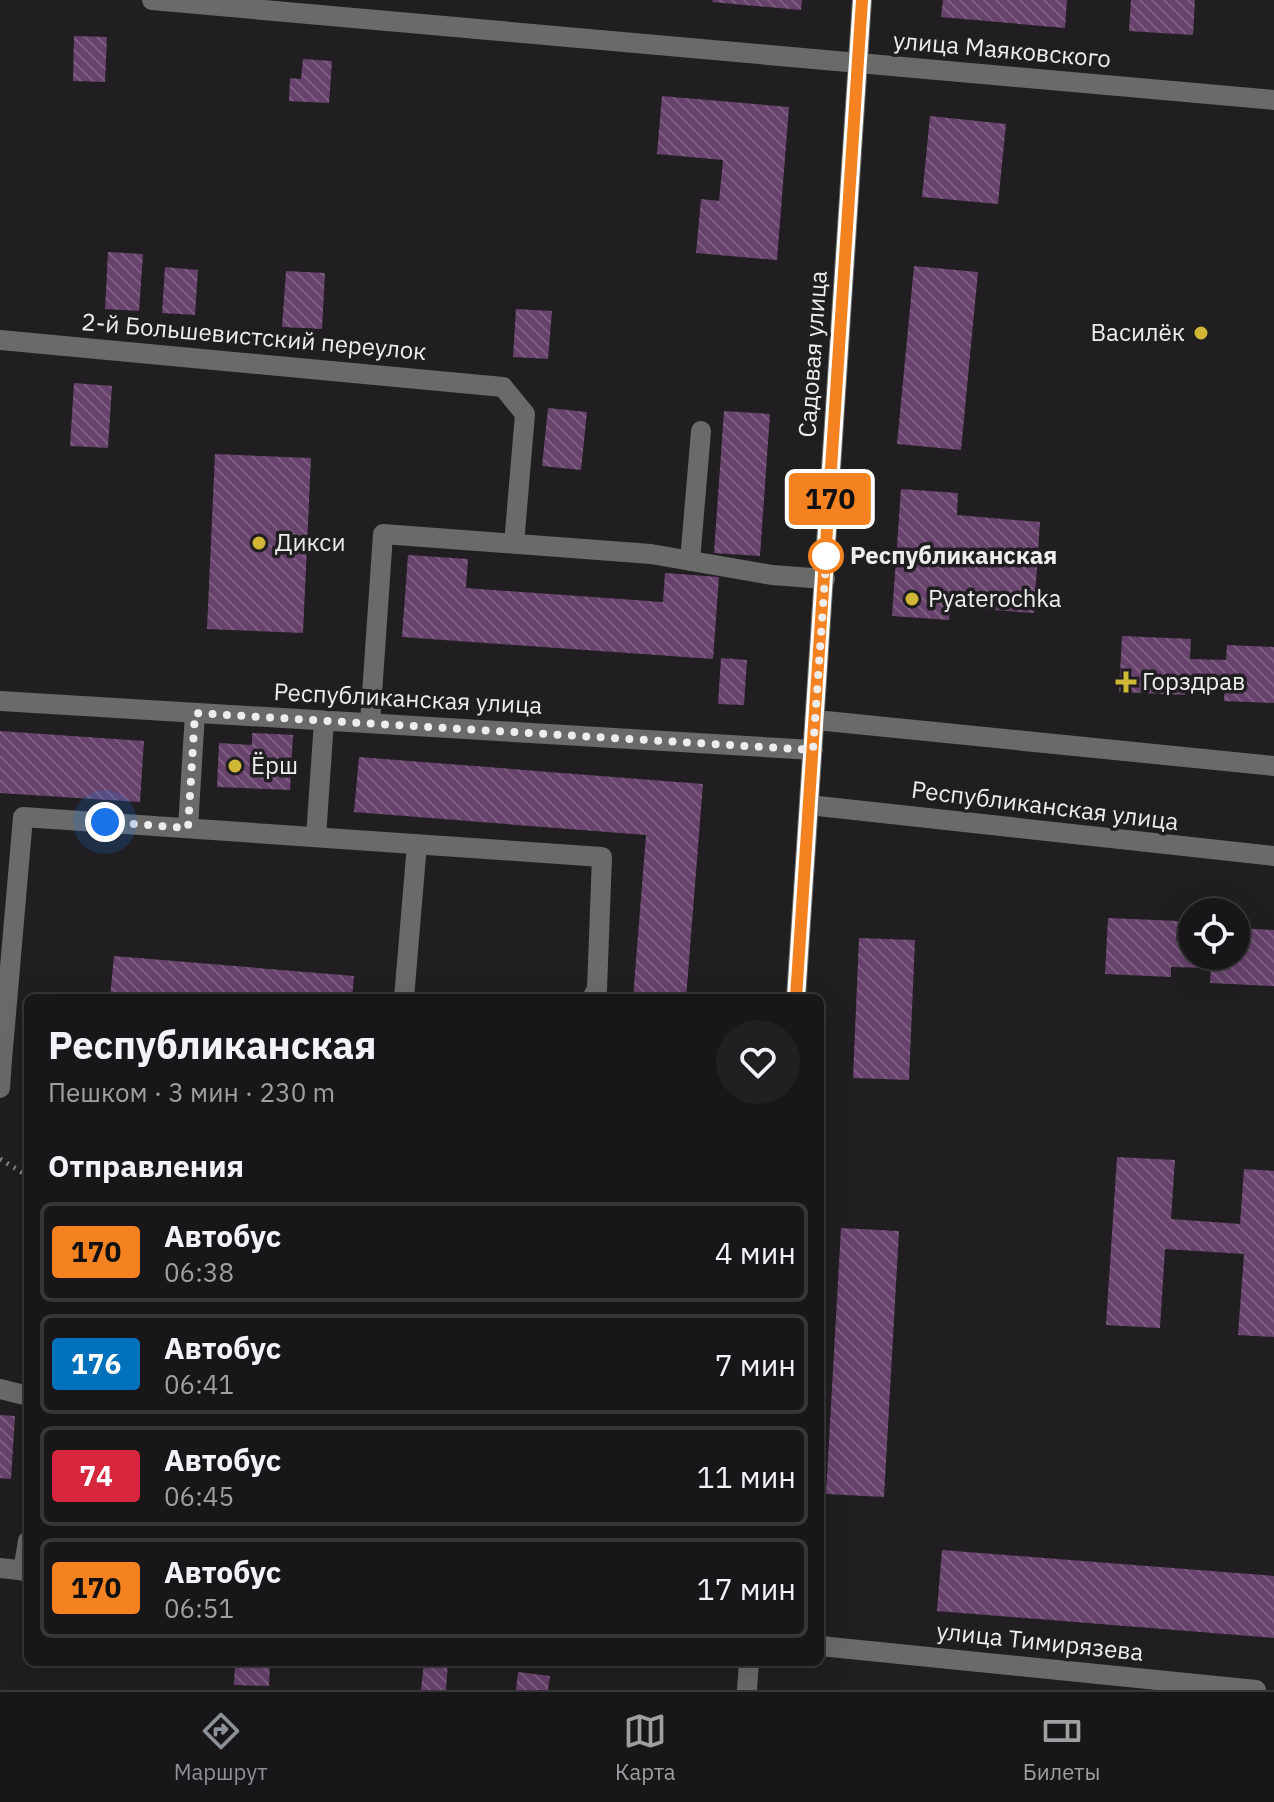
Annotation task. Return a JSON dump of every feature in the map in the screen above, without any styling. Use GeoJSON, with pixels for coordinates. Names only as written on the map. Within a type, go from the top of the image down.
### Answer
{"type":"FeatureCollection","features":[{"type":"Feature","properties":{"kind":"street","name":"улица Маяковского"},"geometry":{"type":"LineString","coordinates":[[152,0],[1274,100]]}},
{"type":"Feature","properties":{"kind":"street","name":"Садовая улица"},"geometry":{"type":"LineString","coordinates":[[796,994],[862,0]]}},
{"type":"Feature","properties":{"kind":"street","name":"2-й Большевистский переулок"},"geometry":{"type":"LineString","coordinates":[[0,340],[503,387],[525,414],[514,544]]}},
{"type":"Feature","properties":{"kind":"street"},"geometry":{"type":"LineString","coordinates":[[690,561],[701,431]]}},
{"type":"Feature","properties":{"kind":"street"},"geometry":{"type":"LineString","coordinates":[[370,723],[383,534],[651,554],[772,575],[825,579]]}},
{"type":"Feature","properties":{"kind":"street","name":"Республиканская улица"},"geometry":{"type":"LineString","coordinates":[[0,701],[813,750]]}},
{"type":"Feature","properties":{"kind":"street"},"geometry":{"type":"LineString","coordinates":[[188,828],[195,713]]}},
{"type":"Feature","properties":{"kind":"street"},"geometry":{"type":"LineString","coordinates":[[816,720],[1274,766]]}},
{"type":"Feature","properties":{"kind":"street"},"geometry":{"type":"LineString","coordinates":[[316,837],[324,721]]}},
{"type":"Feature","properties":{"kind":"street","name":"Республиканская улица"},"geometry":{"type":"LineString","coordinates":[[809,805],[1274,856]]}},
{"type":"Feature","properties":{"kind":"street"},"geometry":{"type":"LineString","coordinates":[[0,1088],[23,817],[602,857],[597,989],[594,994]]}},
{"type":"Feature","properties":{"kind":"street"},"geometry":{"type":"LineString","coordinates":[[404,994],[417,844]]}},
{"type":"Feature","properties":{"kind":"street"},"geometry":{"type":"LineString","coordinates":[[0,1389],[24,1395]]}},
{"type":"Feature","properties":{"kind":"street"},"geometry":{"type":"LineString","coordinates":[[0,1568],[24,1571]]}},
{"type":"Feature","properties":{"kind":"street","name":"улица Тимирязева"},"geometry":{"type":"LineString","coordinates":[[824,1646],[1256,1690]]}},
{"type":"Feature","properties":{"kind":"street"},"geometry":{"type":"LineString","coordinates":[[747,1690],[749,1666]]}},
{"type":"Feature","properties":{"kind":"path"},"geometry":{"type":"LineString","coordinates":[[0,1159],[24,1174]]}},
{"type":"Feature","properties":{"kind":"building"},"geometry":{"type":"Polygon","coordinates":[[[713,0],[802,0],[801,10],[713,0]]]}},
{"type":"Feature","properties":{"kind":"building"},"geometry":{"type":"Polygon","coordinates":[[[943,0],[1067,0],[1065,28],[941,17],[943,0]]]}},
{"type":"Feature","properties":{"kind":"building"},"geometry":{"type":"Polygon","coordinates":[[[1131,0],[1195,0],[1193,35],[1129,31],[1131,0]]]}},
{"type":"Feature","properties":{"kind":"building"},"geometry":{"type":"Polygon","coordinates":[[[74,36],[107,37],[105,82],[73,81],[74,36]]]}},
{"type":"Feature","properties":{"kind":"building"},"geometry":{"type":"Polygon","coordinates":[[[303,59],[332,61],[329,103],[289,101],[290,78],[301,79],[303,59]]]}},
{"type":"Feature","properties":{"kind":"building"},"geometry":{"type":"Polygon","coordinates":[[[662,96],[789,107],[777,260],[696,253],[701,199],[719,201],[723,160],[657,154],[662,96]]]}},
{"type":"Feature","properties":{"kind":"building"},"geometry":{"type":"Polygon","coordinates":[[[930,116],[1006,124],[998,204],[922,197],[930,116]]]}},
{"type":"Feature","properties":{"kind":"building"},"geometry":{"type":"Polygon","coordinates":[[[108,252],[143,254],[139,311],[105,309],[108,252]]]}},
{"type":"Feature","properties":{"kind":"building"},"geometry":{"type":"Polygon","coordinates":[[[914,266],[978,272],[961,450],[897,444],[914,266]]]}},
{"type":"Feature","properties":{"kind":"building"},"geometry":{"type":"Polygon","coordinates":[[[165,267],[198,270],[195,315],[162,313],[165,267]]]}},
{"type":"Feature","properties":{"kind":"building"},"geometry":{"type":"Polygon","coordinates":[[[286,271],[325,273],[322,329],[282,327],[286,271]]]}},
{"type":"Feature","properties":{"kind":"building"},"geometry":{"type":"Polygon","coordinates":[[[516,309],[552,311],[548,359],[513,357],[516,309]]]}},
{"type":"Feature","properties":{"kind":"building"},"geometry":{"type":"Polygon","coordinates":[[[74,383],[112,386],[108,448],[70,446],[74,383]]]}},
{"type":"Feature","properties":{"kind":"building"},"geometry":{"type":"Polygon","coordinates":[[[548,408],[587,412],[581,470],[542,466],[548,408]]]}},
{"type":"Feature","properties":{"kind":"building"},"geometry":{"type":"Polygon","coordinates":[[[724,411],[770,414],[760,556],[714,553],[724,411]]]}},
{"type":"Feature","properties":{"kind":"building","name":"Дикси"},"geometry":{"type":"Polygon","coordinates":[[[215,454],[311,458],[303,633],[207,629],[215,454]]]}},
{"type":"Feature","properties":{"kind":"building"},"geometry":{"type":"Polygon","coordinates":[[[901,489],[958,493],[957,515],[1040,522],[1034,613],[950,607],[949,620],[892,616],[901,489]]]}},
{"type":"Feature","properties":{"kind":"building"},"geometry":{"type":"Polygon","coordinates":[[[408,555],[468,559],[466,588],[663,602],[665,573],[719,577],[713,659],[402,637],[408,555]]]}},
{"type":"Feature","properties":{"kind":"building"},"geometry":{"type":"Polygon","coordinates":[[[1122,636],[1191,639],[1190,659],[1226,660],[1227,645],[1274,647],[1274,703],[1224,701],[1225,686],[1185,685],[1185,695],[1119,692],[1122,636]]]}},
{"type":"Feature","properties":{"kind":"building"},"geometry":{"type":"Polygon","coordinates":[[[721,658],[747,660],[744,705],[718,704],[721,658]]]}},
{"type":"Feature","properties":{"kind":"building"},"geometry":{"type":"Polygon","coordinates":[[[0,731],[144,741],[140,802],[0,793],[0,731]]]}},
{"type":"Feature","properties":{"kind":"building"},"geometry":{"type":"Polygon","coordinates":[[[252,733],[293,735],[290,790],[217,787],[219,743],[252,745],[252,733]]]}},
{"type":"Feature","properties":{"kind":"building"},"geometry":{"type":"Polygon","coordinates":[[[359,757],[703,784],[686,994],[633,994],[646,835],[354,812],[359,757]]]}},
{"type":"Feature","properties":{"kind":"building"},"geometry":{"type":"Polygon","coordinates":[[[1108,918],[1178,921],[1178,967],[1171,967],[1171,977],[1105,974],[1108,918]]]}},
{"type":"Feature","properties":{"kind":"building"},"geometry":{"type":"Polygon","coordinates":[[[1250,929],[1274,930],[1274,986],[1210,983],[1211,970],[1250,970],[1250,929]]]}},
{"type":"Feature","properties":{"kind":"building"},"geometry":{"type":"Polygon","coordinates":[[[859,938],[915,940],[909,1080],[853,1078],[859,938]]]}},
{"type":"Feature","properties":{"kind":"building"},"geometry":{"type":"Polygon","coordinates":[[[114,956],[354,976],[352,994],[110,994],[114,956]]]}},
{"type":"Feature","properties":{"kind":"building"},"geometry":{"type":"Polygon","coordinates":[[[1117,1157],[1175,1160],[1171,1219],[1240,1224],[1244,1169],[1274,1171],[1274,1337],[1238,1335],[1244,1254],[1165,1249],[1160,1328],[1106,1325],[1117,1157]]]}},
{"type":"Feature","properties":{"kind":"building"},"geometry":{"type":"Polygon","coordinates":[[[841,1228],[899,1231],[884,1497],[826,1494],[841,1228]]]}},
{"type":"Feature","properties":{"kind":"building"},"geometry":{"type":"Polygon","coordinates":[[[0,1415],[15,1416],[11,1479],[0,1478],[0,1415]]]}},
{"type":"Feature","properties":{"kind":"building"},"geometry":{"type":"Polygon","coordinates":[[[942,1550],[1274,1576],[1274,1638],[937,1611],[942,1550]]]}},
{"type":"Feature","properties":{"kind":"building"},"geometry":{"type":"Polygon","coordinates":[[[235,1666],[270,1666],[269,1686],[234,1685],[235,1666]]]}},
{"type":"Feature","properties":{"kind":"building"},"geometry":{"type":"Polygon","coordinates":[[[424,1666],[448,1666],[446,1690],[421,1690],[424,1666]]]}},
{"type":"Feature","properties":{"kind":"building"},"geometry":{"type":"Polygon","coordinates":[[[518,1672],[550,1676],[548,1690],[516,1690],[518,1672]]]}},
{"type":"Feature","properties":{"kind":"bus line","name":"170"},"geometry":{"type":"LineString","coordinates":[[796,994],[862,0]]}},
{"type":"Feature","properties":{"kind":"place","name":"Василёк"},"geometry":{"type":"Point","coordinates":[1201,333]}},
{"type":"Feature","properties":{"kind":"place","name":"Дикси"},"geometry":{"type":"Point","coordinates":[259,543]}},
{"type":"Feature","properties":{"kind":"place","name":"Республиканская"},"geometry":{"type":"Point","coordinates":[826,556]}},
{"type":"Feature","properties":{"kind":"place","name":"Pyaterochka"},"geometry":{"type":"Point","coordinates":[912,599]}},
{"type":"Feature","properties":{"kind":"place","name":"Горздрав"},"geometry":{"type":"Point","coordinates":[1126,682]}},
{"type":"Feature","properties":{"kind":"place","name":"Ёрш"},"geometry":{"type":"Point","coordinates":[235,766]}},
{"type":"Feature","properties":{"kind":"route"},"geometry":{"type":"LineString","coordinates":[[105,822],[188,828],[195,713],[813,750],[827,549],[826,556]]}}]}
